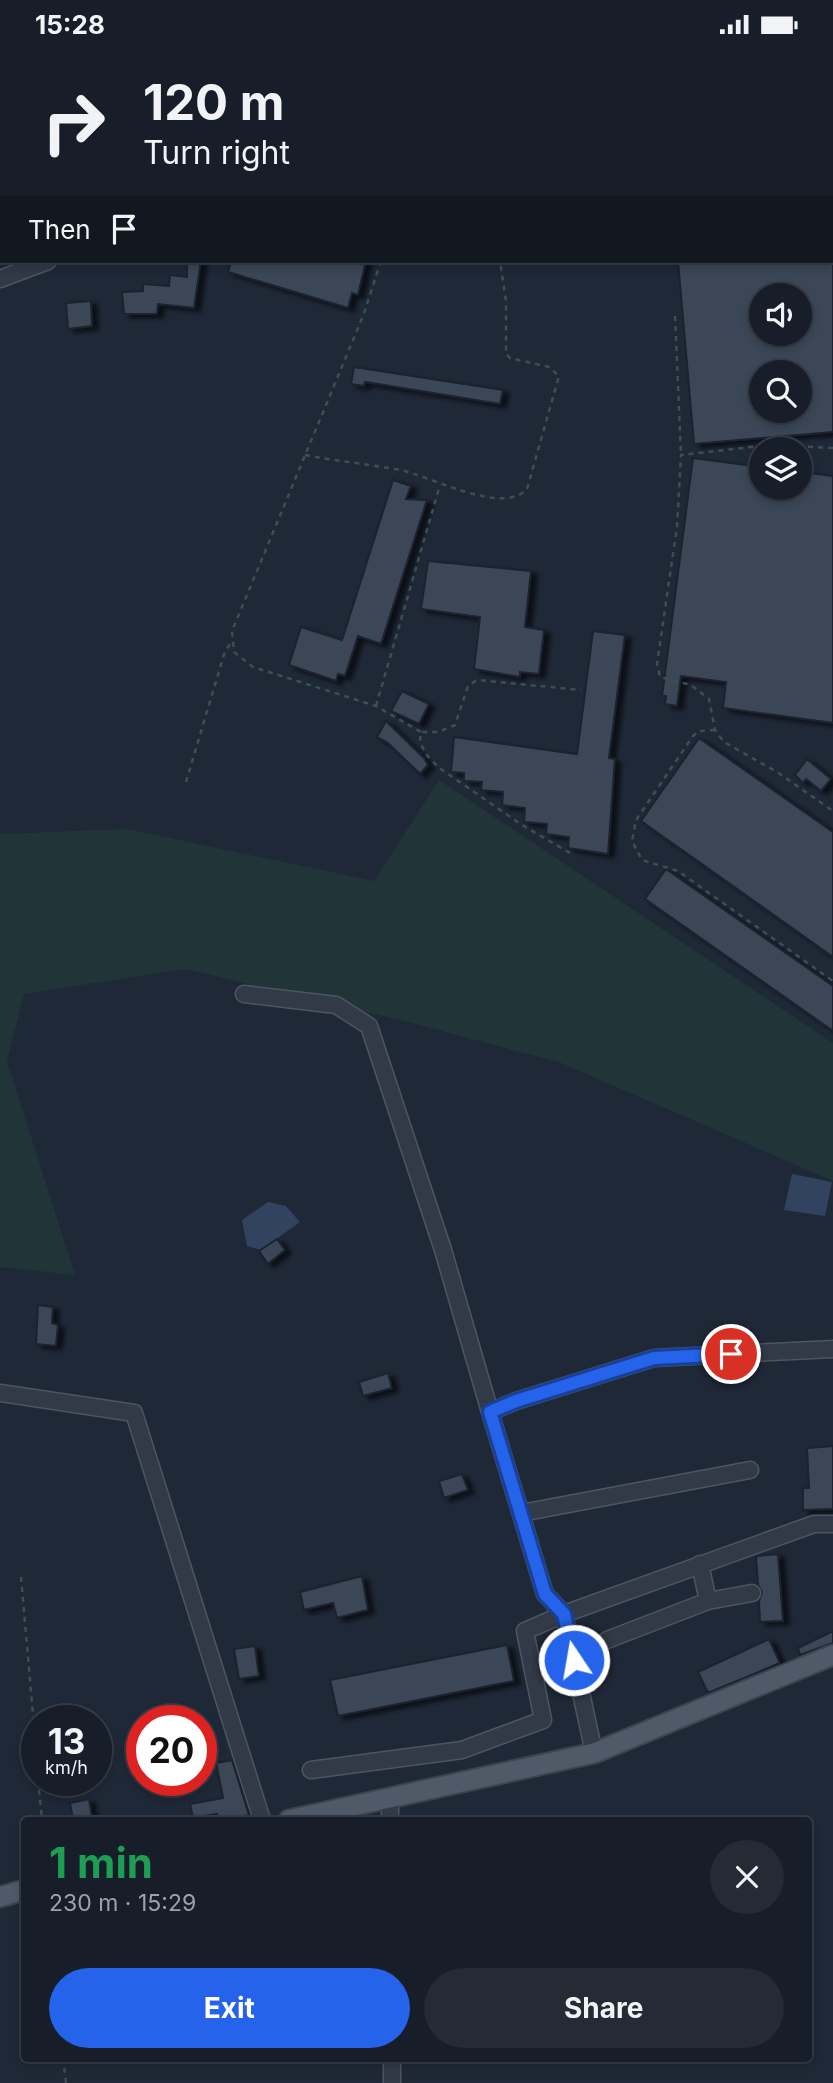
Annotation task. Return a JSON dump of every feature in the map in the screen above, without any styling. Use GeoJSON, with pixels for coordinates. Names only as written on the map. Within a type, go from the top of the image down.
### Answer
{"type":"FeatureCollection","features":[{"type":"Feature","properties":{"kind":"main road"},"geometry":{"type":"LineString","coordinates":[[303,1817],[594,1753],[833,1655]]}},
{"type":"Feature","properties":{"kind":"main road"},"geometry":{"type":"LineString","coordinates":[[0,1897],[21,1891]]}},
{"type":"Feature","properties":{"kind":"street"},"geometry":{"type":"LineString","coordinates":[[0,279],[43,263]]}},
{"type":"Feature","properties":{"kind":"street"},"geometry":{"type":"LineString","coordinates":[[244,994],[336,1005],[369,1026],[443,1250],[545,1594],[564,1614],[594,1753]]}},
{"type":"Feature","properties":{"kind":"street"},"geometry":{"type":"LineString","coordinates":[[490,1412],[516,1401],[654,1358],[833,1349]]}},
{"type":"Feature","properties":{"kind":"street"},"geometry":{"type":"LineString","coordinates":[[0,1393],[134,1413],[261,1817]]}},
{"type":"Feature","properties":{"kind":"street"},"geometry":{"type":"LineString","coordinates":[[521,1513],[751,1470]]}},
{"type":"Feature","properties":{"kind":"street"},"geometry":{"type":"LineString","coordinates":[[311,1770],[462,1750],[543,1720],[525,1631],[564,1614],[814,1524],[833,1524]]}},
{"type":"Feature","properties":{"kind":"street"},"geometry":{"type":"LineString","coordinates":[[700,1564],[708,1601]]}},
{"type":"Feature","properties":{"kind":"street"},"geometry":{"type":"LineString","coordinates":[[607,1640],[708,1601],[752,1593]]}},
{"type":"Feature","properties":{"kind":"street"},"geometry":{"type":"LineString","coordinates":[[390,1798],[390,1817]]}},
{"type":"Feature","properties":{"kind":"street"},"geometry":{"type":"LineString","coordinates":[[392,2062],[392,2083]]}},
{"type":"Feature","properties":{"kind":"path"},"geometry":{"type":"LineString","coordinates":[[380,263],[363,316],[232,631],[231,643],[234,652],[253,667],[376,706],[421,732],[438,732],[455,725],[468,686],[477,680],[581,690]]}},
{"type":"Feature","properties":{"kind":"path"},"geometry":{"type":"LineString","coordinates":[[304,455],[399,470],[440,485],[513,499],[527,489],[559,376],[549,367],[510,358],[506,354],[506,301],[500,263]]}},
{"type":"Feature","properties":{"kind":"path"},"geometry":{"type":"LineString","coordinates":[[675,317],[681,455],[677,527],[658,672],[665,680],[702,691],[713,709],[715,730],[724,742],[778,772],[833,811]]}},
{"type":"Feature","properties":{"kind":"path"},"geometry":{"type":"LineString","coordinates":[[681,455],[769,445],[833,448]]}},
{"type":"Feature","properties":{"kind":"path"},"geometry":{"type":"LineString","coordinates":[[376,706],[440,485]]}},
{"type":"Feature","properties":{"kind":"path"},"geometry":{"type":"LineString","coordinates":[[186,782],[225,651],[231,643]]}},
{"type":"Feature","properties":{"kind":"path"},"geometry":{"type":"LineString","coordinates":[[715,730],[699,731],[693,736],[636,820],[632,832],[635,852],[642,859],[678,871],[833,981]]}},
{"type":"Feature","properties":{"kind":"path"},"geometry":{"type":"LineString","coordinates":[[421,732],[420,741],[425,754],[438,767],[522,825],[570,853]]}},
{"type":"Feature","properties":{"kind":"path"},"geometry":{"type":"LineString","coordinates":[[21,1577],[32,1705]]}},
{"type":"Feature","properties":{"kind":"path"},"geometry":{"type":"LineString","coordinates":[[40,1796],[42,1817]]}},
{"type":"Feature","properties":{"kind":"path"},"geometry":{"type":"LineString","coordinates":[[63,2062],[66,2083]]}},
{"type":"Feature","properties":{"kind":"green space"},"geometry":{"type":"Polygon","coordinates":[[[439,780],[833,1043],[833,1181],[561,1063],[408,1022],[185,969],[24,994],[7,1061],[75,1275],[0,1267],[0,834],[127,829],[374,881],[439,780]]]}},
{"type":"Feature","properties":{"kind":"water"},"geometry":{"type":"Polygon","coordinates":[[[792,1174],[832,1182],[825,1216],[784,1210],[792,1174]]]}},
{"type":"Feature","properties":{"kind":"water"},"geometry":{"type":"Polygon","coordinates":[[[268,1202],[286,1206],[300,1222],[261,1250],[247,1246],[242,1220],[268,1202]]]}},
{"type":"Feature","properties":{"kind":"building"},"geometry":{"type":"Polygon","coordinates":[[[187,263],[201,263],[194,308],[158,304],[157,314],[124,314],[122,292],[143,291],[143,284],[169,286],[170,275],[187,277],[187,263]]]}},
{"type":"Feature","properties":{"kind":"building"},"geometry":{"type":"Polygon","coordinates":[[[230,263],[366,263],[358,295],[352,293],[348,308],[228,272],[230,263]]]}},
{"type":"Feature","properties":{"kind":"building"},"geometry":{"type":"Polygon","coordinates":[[[678,263],[833,263],[833,432],[749,437],[749,439],[694,444],[678,263]]]}},
{"type":"Feature","properties":{"kind":"building"},"geometry":{"type":"Polygon","coordinates":[[[91,301],[92,326],[68,329],[66,303],[91,301]]]}},
{"type":"Feature","properties":{"kind":"building"},"geometry":{"type":"Polygon","coordinates":[[[354,367],[503,390],[500,404],[365,382],[364,386],[351,384],[354,367]]]}},
{"type":"Feature","properties":{"kind":"building"},"geometry":{"type":"Polygon","coordinates":[[[693,458],[749,465],[749,500],[812,500],[812,473],[833,476],[833,723],[723,708],[726,682],[681,676],[677,706],[665,704],[666,696],[662,696],[693,458]]]}},
{"type":"Feature","properties":{"kind":"building"},"geometry":{"type":"Polygon","coordinates":[[[393,480],[411,486],[406,499],[427,500],[381,644],[358,636],[345,676],[338,674],[336,681],[289,665],[301,627],[342,640],[393,480]]]}},
{"type":"Feature","properties":{"kind":"building"},"geometry":{"type":"Polygon","coordinates":[[[428,561],[531,571],[525,627],[544,630],[539,674],[520,672],[520,677],[474,669],[480,617],[421,609],[428,561]]]}},
{"type":"Feature","properties":{"kind":"building"},"geometry":{"type":"Polygon","coordinates":[[[593,631],[625,635],[609,758],[615,759],[608,854],[568,848],[569,837],[546,834],[547,824],[524,822],[525,808],[502,805],[503,792],[481,790],[482,782],[464,781],[464,773],[451,772],[454,737],[577,754],[593,631]]]}},
{"type":"Feature","properties":{"kind":"building"},"geometry":{"type":"Polygon","coordinates":[[[402,691],[429,704],[419,724],[391,711],[402,691]]]}},
{"type":"Feature","properties":{"kind":"building"},"geometry":{"type":"Polygon","coordinates":[[[386,721],[424,758],[428,765],[420,774],[388,743],[377,737],[386,721]]]}},
{"type":"Feature","properties":{"kind":"building"},"geometry":{"type":"Polygon","coordinates":[[[699,738],[833,832],[833,957],[641,821],[699,738]]]}},
{"type":"Feature","properties":{"kind":"building"},"geometry":{"type":"Polygon","coordinates":[[[807,759],[831,779],[821,791],[806,779],[803,783],[795,775],[807,759]]]}},
{"type":"Feature","properties":{"kind":"building"},"geometry":{"type":"Polygon","coordinates":[[[666,869],[833,986],[833,1031],[645,899],[666,869]]]}},
{"type":"Feature","properties":{"kind":"building"},"geometry":{"type":"Polygon","coordinates":[[[277,1239],[285,1250],[268,1264],[259,1251],[277,1239]]]}},
{"type":"Feature","properties":{"kind":"building"},"geometry":{"type":"Polygon","coordinates":[[[38,1305],[53,1307],[52,1323],[58,1325],[56,1346],[36,1344],[38,1305]]]}},
{"type":"Feature","properties":{"kind":"building"},"geometry":{"type":"Polygon","coordinates":[[[388,1373],[392,1388],[363,1396],[359,1382],[388,1373]]]}},
{"type":"Feature","properties":{"kind":"building"},"geometry":{"type":"Polygon","coordinates":[[[833,1446],[833,1509],[803,1510],[803,1488],[809,1488],[807,1448],[833,1446]]]}},
{"type":"Feature","properties":{"kind":"building"},"geometry":{"type":"Polygon","coordinates":[[[462,1474],[468,1490],[444,1498],[439,1481],[462,1474]]]}},
{"type":"Feature","properties":{"kind":"building"},"geometry":{"type":"Polygon","coordinates":[[[778,1554],[783,1621],[760,1622],[759,1601],[762,1592],[758,1585],[756,1556],[778,1554]]]}},
{"type":"Feature","properties":{"kind":"building"},"geometry":{"type":"Polygon","coordinates":[[[362,1576],[368,1610],[337,1618],[333,1603],[304,1610],[300,1592],[362,1576]]]}},
{"type":"Feature","properties":{"kind":"building"},"geometry":{"type":"Polygon","coordinates":[[[833,1631],[833,1643],[800,1655],[798,1648],[833,1631]]]}},
{"type":"Feature","properties":{"kind":"building"},"geometry":{"type":"Polygon","coordinates":[[[769,1639],[780,1663],[708,1693],[698,1672],[769,1639]]]}},
{"type":"Feature","properties":{"kind":"building"},"geometry":{"type":"Polygon","coordinates":[[[507,1645],[514,1681],[338,1716],[330,1680],[507,1645]]]}},
{"type":"Feature","properties":{"kind":"building"},"geometry":{"type":"Polygon","coordinates":[[[255,1646],[259,1676],[239,1679],[234,1649],[255,1646]]]}},
{"type":"Feature","properties":{"kind":"building"},"geometry":{"type":"Polygon","coordinates":[[[232,1760],[249,1815],[218,1817],[217,1814],[193,1817],[190,1804],[223,1798],[217,1763],[232,1760]]]}},
{"type":"Feature","properties":{"kind":"building"},"geometry":{"type":"Polygon","coordinates":[[[89,1799],[92,1817],[72,1817],[70,1803],[89,1799]]]}},
{"type":"Feature","properties":{"kind":"route"},"geometry":{"type":"LineString","coordinates":[[574,1660],[564,1614],[545,1594],[490,1412],[516,1401],[654,1358],[731,1354]]}}]}
